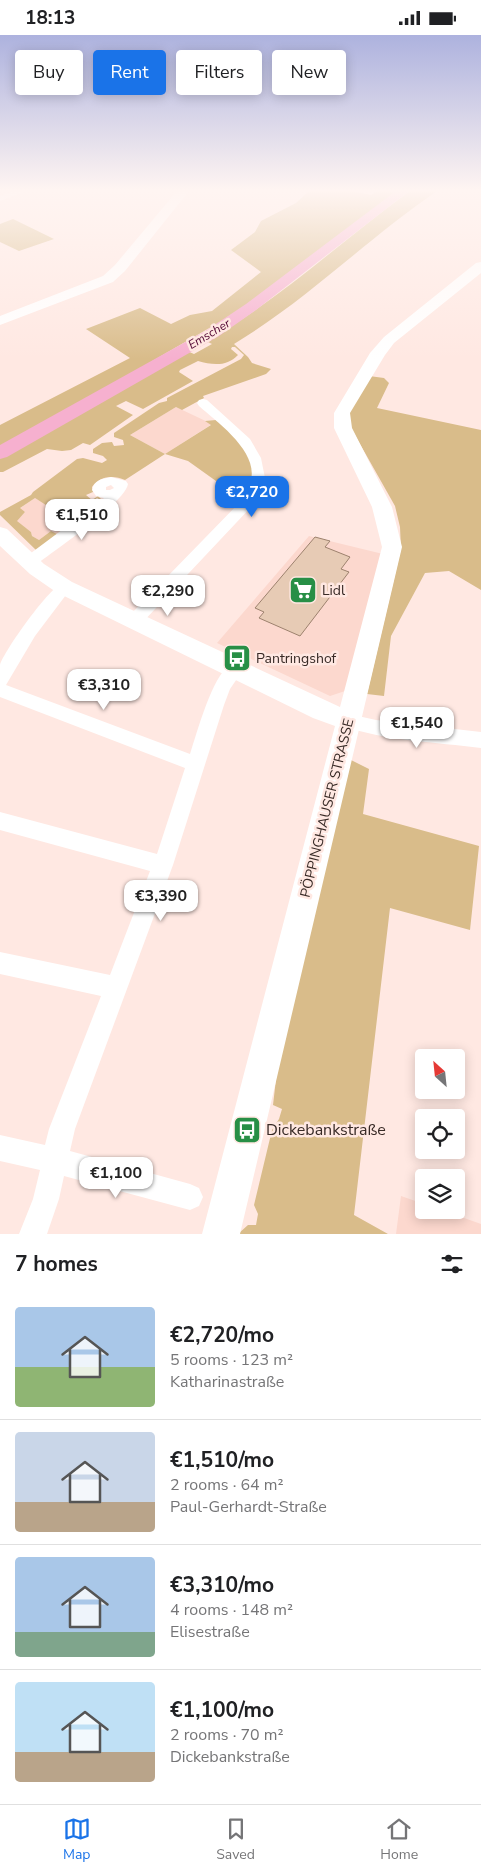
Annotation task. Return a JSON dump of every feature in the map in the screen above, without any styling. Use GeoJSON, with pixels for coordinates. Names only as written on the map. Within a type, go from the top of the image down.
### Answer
{"type":"FeatureCollection","features":[{"type":"Feature","properties":{"kind":"main road"},"geometry":{"type":"LineString","coordinates":[[0,321],[108,279],[137,247]]}},
{"type":"Feature","properties":{"kind":"main road","name":"PÖPPINGHAUSER STRASSE"},"geometry":{"type":"LineString","coordinates":[[221,1234],[392,547],[382,507],[343,428],[342,413],[370,366],[389,340],[481,266]]}},
{"type":"Feature","properties":{"kind":"main road"},"geometry":{"type":"LineString","coordinates":[[0,534],[41,574],[64,587],[322,711],[349,721]]}},
{"type":"Feature","properties":{"kind":"street"},"geometry":{"type":"LineString","coordinates":[[134,621],[247,503],[258,478],[256,458],[246,442],[203,403]]}},
{"type":"Feature","properties":{"kind":"street"},"geometry":{"type":"LineString","coordinates":[[28,563],[107,503],[115,494]]}},
{"type":"Feature","properties":{"kind":"street"},"geometry":{"type":"LineString","coordinates":[[0,681],[8,650],[64,587]]}},
{"type":"Feature","properties":{"kind":"street"},"geometry":{"type":"LineString","coordinates":[[34,1234],[46,1199],[62,1129],[163,865],[215,705],[223,687],[235,670]]}},
{"type":"Feature","properties":{"kind":"street"},"geometry":{"type":"LineString","coordinates":[[0,690],[196,764]]}},
{"type":"Feature","properties":{"kind":"street"},"geometry":{"type":"LineString","coordinates":[[349,721],[376,727],[481,740]]}},
{"type":"Feature","properties":{"kind":"street"},"geometry":{"type":"LineString","coordinates":[[0,821],[163,865]]}},
{"type":"Feature","properties":{"kind":"street"},"geometry":{"type":"LineString","coordinates":[[0,963],[117,988]]}},
{"type":"Feature","properties":{"kind":"street"},"geometry":{"type":"LineString","coordinates":[[0,1148],[54,1160],[190,1197]]}},
{"type":"Feature","properties":{"kind":"shaded area"},"geometry":{"type":"Polygon","coordinates":[[[10,247],[31,247],[19,251],[10,247]]]}},
{"type":"Feature","properties":{"kind":"shaded area"},"geometry":{"type":"Polygon","coordinates":[[[235,247],[324,247],[237,312],[0,446],[0,425],[130,358],[86,329],[140,308],[171,324],[190,315],[212,311],[261,272],[231,250],[235,247]]]}},
{"type":"Feature","properties":{"kind":"shaded area"},"geometry":{"type":"Polygon","coordinates":[[[338,247],[364,247],[287,308],[234,344],[252,363],[271,369],[266,374],[203,396],[204,398],[182,410],[176,407],[130,435],[165,454],[125,480],[107,477],[95,483],[92,487],[93,492],[86,495],[92,500],[98,496],[103,501],[97,498],[63,525],[68,528],[66,530],[57,526],[66,518],[35,498],[20,508],[25,512],[17,521],[31,532],[32,536],[39,540],[51,531],[59,535],[37,551],[0,515],[0,512],[31,495],[77,459],[83,458],[102,463],[107,460],[103,456],[93,453],[93,449],[102,443],[112,442],[114,446],[124,445],[123,440],[114,437],[114,433],[159,403],[167,401],[167,398],[241,359],[244,355],[235,347],[232,347],[231,349],[238,355],[229,362],[214,364],[198,361],[180,370],[179,372],[193,381],[143,409],[126,401],[116,406],[133,415],[90,445],[83,443],[71,450],[62,451],[47,449],[3,472],[0,472],[0,456],[187,351],[194,354],[212,344],[206,341],[260,307],[338,247]]]}},
{"type":"Feature","properties":{"kind":"shaded area"},"geometry":{"type":"Polygon","coordinates":[[[369,376],[384,378],[389,383],[377,408],[481,430],[481,590],[449,571],[425,573],[391,636],[384,696],[367,694],[401,549],[400,527],[395,506],[347,421],[348,411],[369,376]]]}},
{"type":"Feature","properties":{"kind":"shaded area"},"geometry":{"type":"Polygon","coordinates":[[[176,407],[212,424],[165,454],[130,435],[176,407]]]}},
{"type":"Feature","properties":{"kind":"shaded area"},"geometry":{"type":"Polygon","coordinates":[[[216,420],[230,431],[247,453],[253,469],[251,487],[244,501],[188,461],[165,454],[211,425],[205,421],[216,420]]]}},
{"type":"Feature","properties":{"kind":"shaded area"},"geometry":{"type":"Polygon","coordinates":[[[35,498],[67,518],[58,526],[66,530],[59,535],[51,531],[39,540],[16,521],[25,512],[19,509],[35,498]]]}},
{"type":"Feature","properties":{"kind":"shaded area"},"geometry":{"type":"Polygon","coordinates":[[[309,536],[383,554],[345,691],[330,696],[217,643],[309,536]]]}},
{"type":"Feature","properties":{"kind":"shaded area"},"geometry":{"type":"Polygon","coordinates":[[[351,760],[369,769],[363,814],[479,846],[470,930],[390,908],[354,1215],[388,1234],[238,1234],[248,1225],[256,1225],[258,1214],[254,1205],[272,1130],[279,1119],[282,1109],[273,1105],[278,1062],[351,760]]]}},
{"type":"Feature","properties":{"kind":"shaded area"},"geometry":{"type":"Polygon","coordinates":[[[401,1196],[415,1201],[415,1219],[465,1218],[481,1224],[481,1234],[396,1234],[401,1196]]]}},
{"type":"Feature","properties":{"kind":"building","name":"Lidl"},"geometry":{"type":"Polygon","coordinates":[[[315,537],[330,541],[325,547],[350,557],[341,569],[349,572],[300,636],[259,618],[264,612],[255,608],[315,537]]]}},
{"type":"Feature","properties":{"kind":"waterway","name":"Emscher"},"geometry":{"type":"LineString","coordinates":[[0,453],[213,333],[251,307],[330,247]]}},
{"type":"Feature","properties":{"kind":"place","name":"Lidl"},"geometry":{"type":"Point","coordinates":[303,590]}},
{"type":"Feature","properties":{"kind":"place","name":"Pantringshof"},"geometry":{"type":"Point","coordinates":[237,658]}},
{"type":"Feature","properties":{"kind":"place","name":"Dickebankstraße"},"geometry":{"type":"Point","coordinates":[247,1130]}}]}
